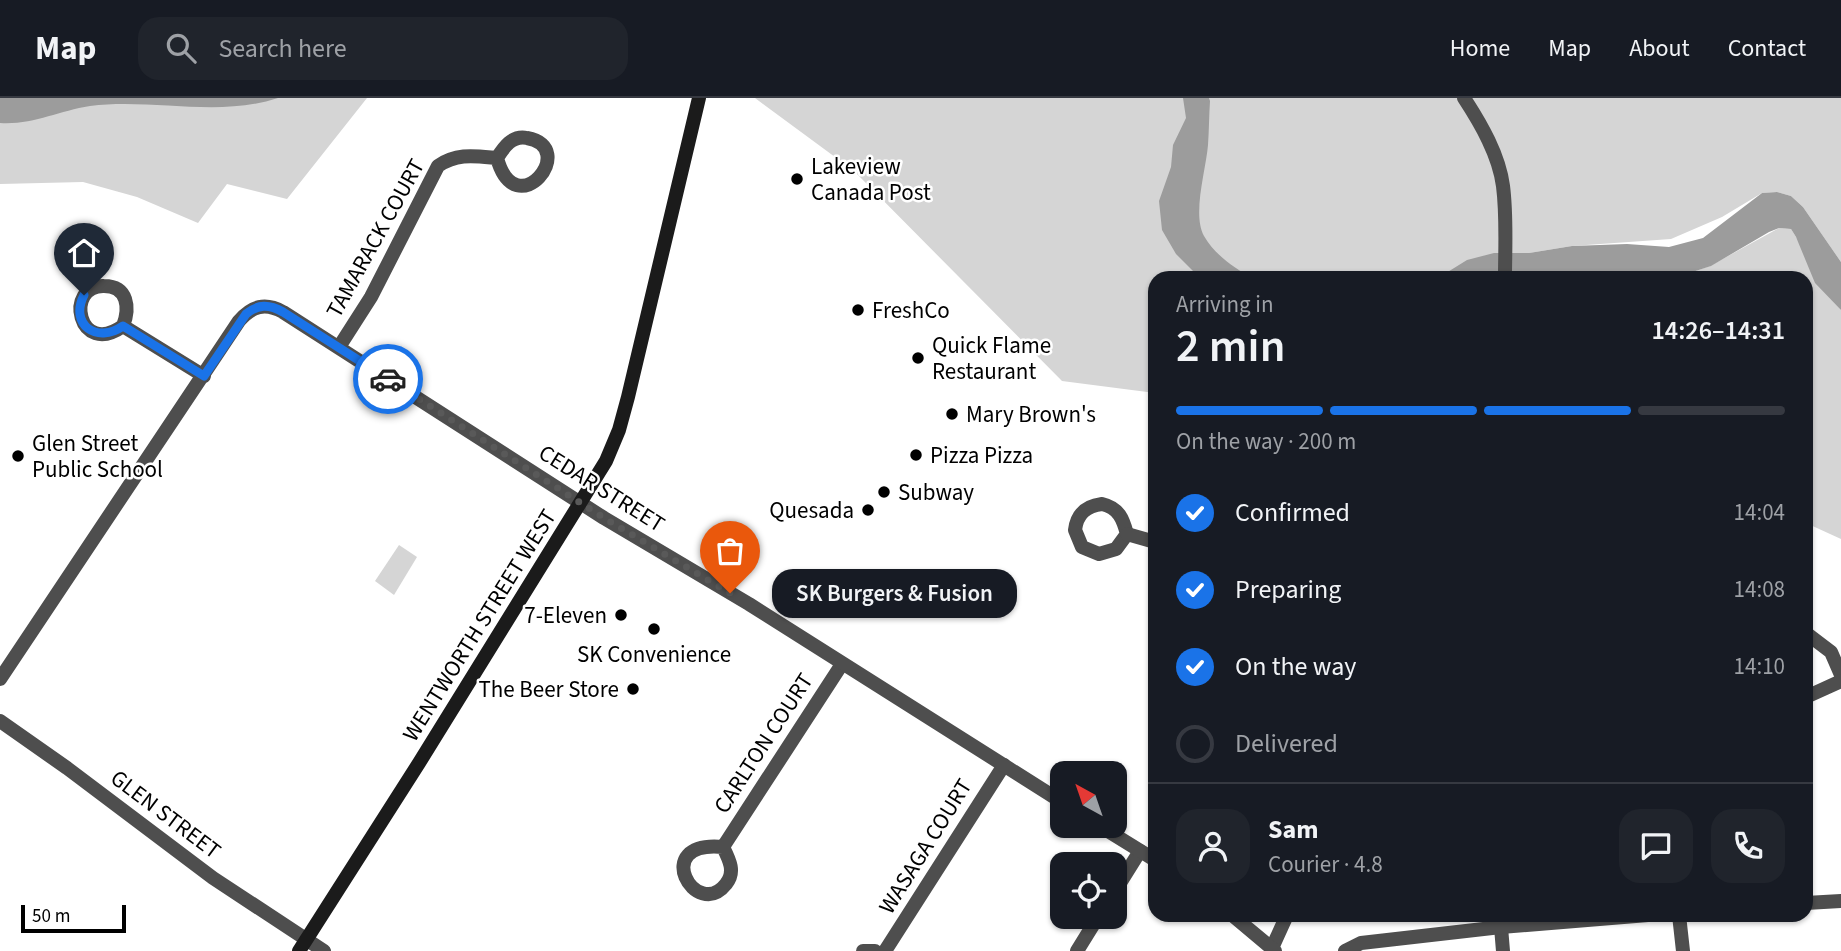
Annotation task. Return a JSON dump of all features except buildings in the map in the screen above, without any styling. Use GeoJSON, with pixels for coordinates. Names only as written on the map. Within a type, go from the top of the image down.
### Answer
{"type":"FeatureCollection","features":[{"type":"Feature","properties":{"kind":"main road","name":"WENTWORTH STREET WEST"},"geometry":{"type":"LineString","coordinates":[[303,945],[606,461],[618,430],[699,98]]}},
{"type":"Feature","properties":{"kind":"street"},"geometry":{"type":"LineString","coordinates":[[1464,98],[1493,151],[1503,184],[1505,271]]}},
{"type":"Feature","properties":{"kind":"street","name":"TAMARACK COURT"},"geometry":{"type":"LineString","coordinates":[[339,347],[372,297],[438,166],[454,157],[465,155],[497,158]]}},
{"type":"Feature","properties":{"kind":"street","name":"CEDAR STREET"},"geometry":{"type":"LineString","coordinates":[[204,376],[247,312],[259,306],[278,309],[581,504],[749,604],[1050,794]]}},
{"type":"Feature","properties":{"kind":"street"},"geometry":{"type":"LineString","coordinates":[[0,679],[204,376],[123,326]]}},
{"type":"Feature","properties":{"kind":"street"},"geometry":{"type":"LineString","coordinates":[[1127,534],[1148,540]]}},
{"type":"Feature","properties":{"kind":"street"},"geometry":{"type":"LineString","coordinates":[[1813,638],[1831,652],[1841,675]]}},
{"type":"Feature","properties":{"kind":"street","name":"CARLTON COURT"},"geometry":{"type":"LineString","coordinates":[[723,848],[842,664]]}},
{"type":"Feature","properties":{"kind":"street"},"geometry":{"type":"LineString","coordinates":[[1813,694],[1841,681]]}},
{"type":"Feature","properties":{"kind":"street","name":"GLEN STREET"},"geometry":{"type":"LineString","coordinates":[[0,721],[303,945],[324,951]]}},
{"type":"Feature","properties":{"kind":"street","name":"WASAGA COURT"},"geometry":{"type":"LineString","coordinates":[[885,951],[1004,765]]}},
{"type":"Feature","properties":{"kind":"street"},"geometry":{"type":"LineString","coordinates":[[1119,838],[1148,856]]}},
{"type":"Feature","properties":{"kind":"street"},"geometry":{"type":"LineString","coordinates":[[1127,872],[1140,851]]}},
{"type":"Feature","properties":{"kind":"street"},"geometry":{"type":"LineString","coordinates":[[1813,903],[1841,901]]}},
{"type":"Feature","properties":{"kind":"street"},"geometry":{"type":"LineString","coordinates":[[1240,922],[1273,949],[1284,922]]}},
{"type":"Feature","properties":{"kind":"street"},"geometry":{"type":"LineString","coordinates":[[1345,951],[1361,943],[1562,922]]}},
{"type":"Feature","properties":{"kind":"street"},"geometry":{"type":"LineString","coordinates":[[1680,922],[1683,951]]}},
{"type":"Feature","properties":{"kind":"street"},"geometry":{"type":"LineString","coordinates":[[1501,927],[1503,951]]}},
{"type":"Feature","properties":{"kind":"street"},"geometry":{"type":"LineString","coordinates":[[1077,951],[1091,929]]}},
{"type":"Feature","properties":{"kind":"street"},"geometry":{"type":"LineString","coordinates":[[863,951],[875,951]]}},
{"type":"Feature","properties":{"kind":"shaded area"},"geometry":{"type":"Polygon","coordinates":[[[0,98],[367,98],[287,199],[227,184],[198,223],[137,197],[83,182],[0,184],[0,98]]]}},
{"type":"Feature","properties":{"kind":"shaded area"},"geometry":{"type":"Polygon","coordinates":[[[0,98],[278,98],[232,107],[137,104],[90,106],[35,120],[0,123],[0,98]]]}},
{"type":"Feature","properties":{"kind":"shaded area"},"geometry":{"type":"Polygon","coordinates":[[[755,98],[1841,98],[1841,262],[1803,207],[1791,196],[1777,192],[1762,193],[1722,217],[1671,239],[1572,246],[1529,253],[1494,253],[1493,271],[1148,271],[1148,392],[1062,381],[854,171],[755,98]]]}},
{"type":"Feature","properties":{"kind":"shaded area"},"geometry":{"type":"Polygon","coordinates":[[[1183,98],[1209,98],[1208,145],[1199,204],[1201,227],[1214,249],[1241,271],[1193,271],[1176,254],[1162,230],[1159,201],[1171,167],[1173,145],[1186,118],[1183,98]]]}},
{"type":"Feature","properties":{"kind":"shaded area"},"geometry":{"type":"Polygon","coordinates":[[[1777,192],[1791,196],[1803,207],[1841,262],[1841,310],[1815,283],[1813,271],[1810,271],[1791,229],[1779,228],[1769,232],[1711,266],[1696,271],[1449,271],[1467,260],[1494,253],[1529,253],[1572,246],[1627,244],[1669,247],[1703,238],[1762,193],[1777,192]]]}},
{"type":"Feature","properties":{"kind":"shaded area"},"geometry":{"type":"Polygon","coordinates":[[[1779,228],[1791,229],[1841,310],[1841,539],[1813,526],[1813,271],[1695,271],[1710,266],[1779,228]]]}},
{"type":"Feature","properties":{"kind":"shaded area"},"geometry":{"type":"Polygon","coordinates":[[[399,545],[417,557],[394,595],[375,581],[399,545]]]}},
{"type":"Feature","properties":{"kind":"way so far"},"geometry":{"type":"LineString","coordinates":[[388,379],[604,518],[730,593]]}},
{"type":"Feature","properties":{"kind":"place","name":"Lakeview Canada Post"},"geometry":{"type":"Point","coordinates":[797,179]}},
{"type":"Feature","properties":{"kind":"place","name":"FreshCo"},"geometry":{"type":"Point","coordinates":[858,310]}},
{"type":"Feature","properties":{"kind":"place","name":"Quick Flame Restaurant"},"geometry":{"type":"Point","coordinates":[918,358]}},
{"type":"Feature","properties":{"kind":"place","name":"Mary Brown's"},"geometry":{"type":"Point","coordinates":[952,414]}},
{"type":"Feature","properties":{"kind":"place","name":"Pizza Pizza"},"geometry":{"type":"Point","coordinates":[916,455]}},
{"type":"Feature","properties":{"kind":"place","name":"Glen Street Public School"},"geometry":{"type":"Point","coordinates":[18,456]}},
{"type":"Feature","properties":{"kind":"place","name":"Subway"},"geometry":{"type":"Point","coordinates":[884,492]}},
{"type":"Feature","properties":{"kind":"place","name":"Quesada"},"geometry":{"type":"Point","coordinates":[868,510]}},
{"type":"Feature","properties":{"kind":"place","name":"SK Burgers & Fusion"},"geometry":{"type":"Point","coordinates":[730,593]}},
{"type":"Feature","properties":{"kind":"place","name":"7-Eleven"},"geometry":{"type":"Point","coordinates":[621,615]}},
{"type":"Feature","properties":{"kind":"place","name":"SK Convenience"},"geometry":{"type":"Point","coordinates":[654,629]}},
{"type":"Feature","properties":{"kind":"place","name":"The Beer Store"},"geometry":{"type":"Point","coordinates":[633,689]}},
{"type":"Feature","properties":{"kind":"route"},"geometry":{"type":"LineString","coordinates":[[84,295],[79,310],[85,325],[91,331],[106,334],[123,326],[204,376],[239,321],[253,309],[266,306],[278,309],[388,379]]}}]}
